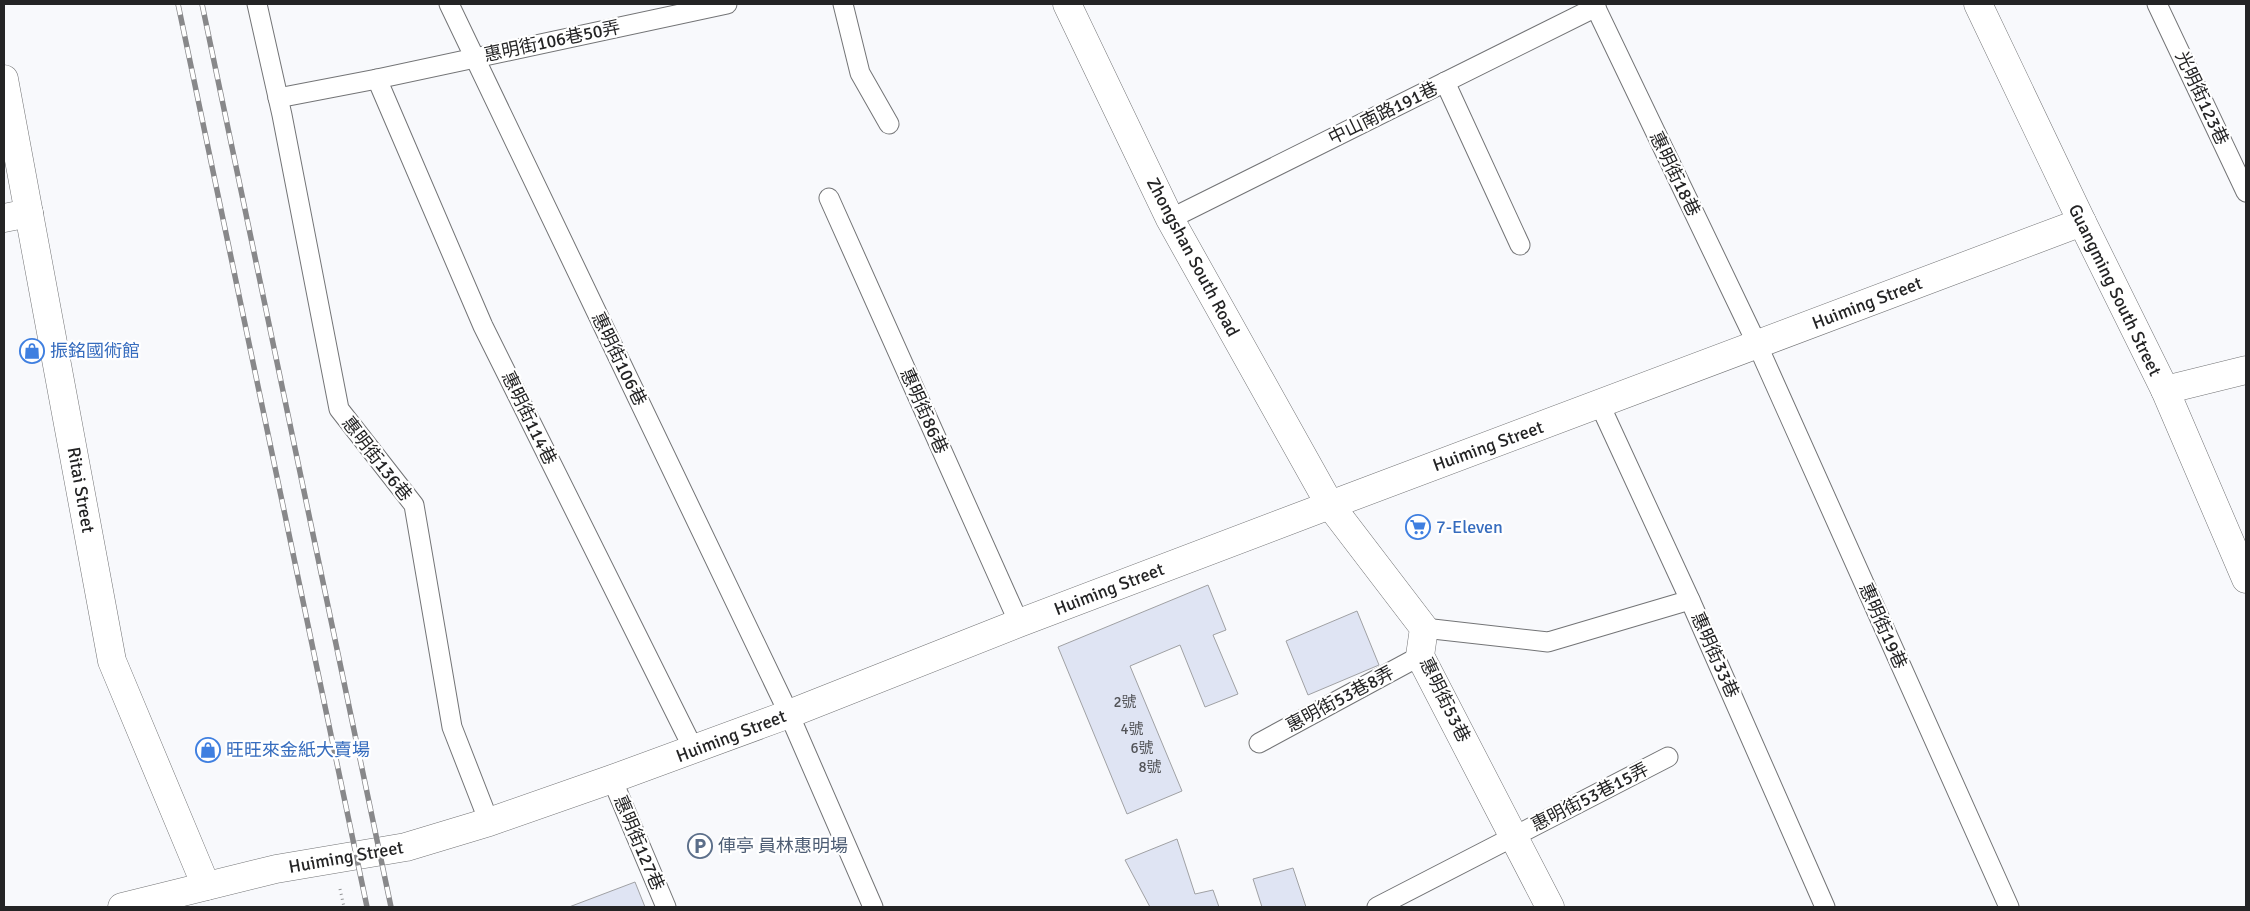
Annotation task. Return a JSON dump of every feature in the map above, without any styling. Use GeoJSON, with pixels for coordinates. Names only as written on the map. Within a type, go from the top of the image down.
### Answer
{"type":"FeatureCollection","features":[{"type":"Feature","properties":{"kind":"street","name":"Zhongshan South Road"},"geometry":{"type":"LineString","coordinates":[[1067,4],[1170,219],[1330,505]]}},
{"type":"Feature","properties":{"kind":"street","name":"Guangming South Street"},"geometry":{"type":"LineString","coordinates":[[1978,4],[2165,390],[2246,579]]}},
{"type":"Feature","properties":{"kind":"street","name":"Ritai Street"},"geometry":{"type":"LineString","coordinates":[[4,80],[16,215],[112,661],[206,886]]}},
{"type":"Feature","properties":{"kind":"street","name":"Huiming Street"},"geometry":{"type":"LineString","coordinates":[[122,907],[276,869],[406,846],[489,822],[694,750],[1019,623],[2082,222]]}},
{"type":"Feature","properties":{"kind":"street"},"geometry":{"type":"LineString","coordinates":[[2165,390],[2246,370]]}},
{"type":"Feature","properties":{"kind":"street"},"geometry":{"type":"LineString","coordinates":[[1330,505],[1424,628]]}},
{"type":"Feature","properties":{"kind":"street","name":"惠明街53巷"},"geometry":{"type":"LineString","coordinates":[[1424,628],[1420,656],[1550,907]]}},
{"type":"Feature","properties":{"kind":"lane","name":"惠明街136巷"},"geometry":{"type":"LineString","coordinates":[[257,4],[278,98],[339,409],[414,505],[452,727],[489,822]]}},
{"type":"Feature","properties":{"kind":"lane","name":"惠明街106巷"},"geometry":{"type":"LineString","coordinates":[[449,4],[789,714],[873,907]]}},
{"type":"Feature","properties":{"kind":"lane","name":"惠明街106巷50弄"},"geometry":{"type":"LineString","coordinates":[[278,98],[378,79],[727,4]]}},
{"type":"Feature","properties":{"kind":"lane"},"geometry":{"type":"LineString","coordinates":[[844,4],[860,72],[889,124]]}},
{"type":"Feature","properties":{"kind":"lane","name":"光明街123巷"},"geometry":{"type":"LineString","coordinates":[[2157,4],[2246,192]]}},
{"type":"Feature","properties":{"kind":"lane","name":"中山南路191巷"},"geometry":{"type":"LineString","coordinates":[[1170,219],[1595,5]]}},
{"type":"Feature","properties":{"kind":"lane","name":"惠明街18巷"},"geometry":{"type":"LineString","coordinates":[[1595,5],[1757,344]]}},
{"type":"Feature","properties":{"kind":"lane","name":"惠明街114巷"},"geometry":{"type":"LineString","coordinates":[[378,79],[483,326],[694,750]]}},
{"type":"Feature","properties":{"kind":"lane"},"geometry":{"type":"LineString","coordinates":[[1445,82],[1520,245]]}},
{"type":"Feature","properties":{"kind":"lane","name":"惠明街86巷"},"geometry":{"type":"LineString","coordinates":[[829,198],[1019,623]]}},
{"type":"Feature","properties":{"kind":"lane","name":"惠明街19巷"},"geometry":{"type":"LineString","coordinates":[[1757,344],[2010,907]]}},
{"type":"Feature","properties":{"kind":"lane","name":"惠明街33巷"},"geometry":{"type":"LineString","coordinates":[[1600,405],[1690,600],[1825,907]]}},
{"type":"Feature","properties":{"kind":"lane"},"geometry":{"type":"LineString","coordinates":[[1424,628],[1548,642],[1690,600]]}},
{"type":"Feature","properties":{"kind":"lane","name":"惠明街53巷8弄"},"geometry":{"type":"LineString","coordinates":[[1259,743],[1420,656]]}},
{"type":"Feature","properties":{"kind":"lane","name":"惠明街53巷15弄"},"geometry":{"type":"LineString","coordinates":[[1377,907],[1668,757]]}},
{"type":"Feature","properties":{"kind":"lane","name":"惠明街127巷"},"geometry":{"type":"LineString","coordinates":[[612,779],[666,907]]}},
{"type":"Feature","properties":{"kind":"path"},"geometry":{"type":"LineString","coordinates":[[340,889],[344,907]]}},
{"type":"Feature","properties":{"kind":"building"},"geometry":{"type":"Polygon","coordinates":[[[1208,585],[1226,630],[1213,635],[1238,694],[1205,707],[1180,645],[1130,666],[1182,791],[1127,814],[1058,647],[1208,585]]]}},
{"type":"Feature","properties":{"kind":"building"},"geometry":{"type":"Polygon","coordinates":[[[1357,611],[1379,665],[1308,695],[1286,641],[1357,611]]]}},
{"type":"Feature","properties":{"kind":"building"},"geometry":{"type":"Polygon","coordinates":[[[1177,839],[1195,894],[1213,890],[1219,907],[1150,907],[1125,860],[1177,839]]]}},
{"type":"Feature","properties":{"kind":"building"},"geometry":{"type":"Polygon","coordinates":[[[1293,868],[1306,907],[1262,907],[1253,879],[1293,868]]]}},
{"type":"Feature","properties":{"kind":"building"},"geometry":{"type":"Polygon","coordinates":[[[635,882],[645,907],[569,907],[635,882]]]}},
{"type":"Feature","properties":{"kind":"railway"},"geometry":{"type":"LineString","coordinates":[[178,4],[367,907]]}},
{"type":"Feature","properties":{"kind":"railway"},"geometry":{"type":"LineString","coordinates":[[202,4],[391,907]]}},
{"type":"Feature","properties":{"kind":"place","name":"振銘國術館"},"geometry":{"type":"Point","coordinates":[32,351]}},
{"type":"Feature","properties":{"kind":"place","name":"7-Eleven"},"geometry":{"type":"Point","coordinates":[1418,527]}},
{"type":"Feature","properties":{"kind":"place","name":"旺旺來金紙大賣場"},"geometry":{"type":"Point","coordinates":[208,750]}},
{"type":"Feature","properties":{"kind":"place","name":"俥亭 員林惠明場"},"geometry":{"type":"Point","coordinates":[700,846]}}]}
